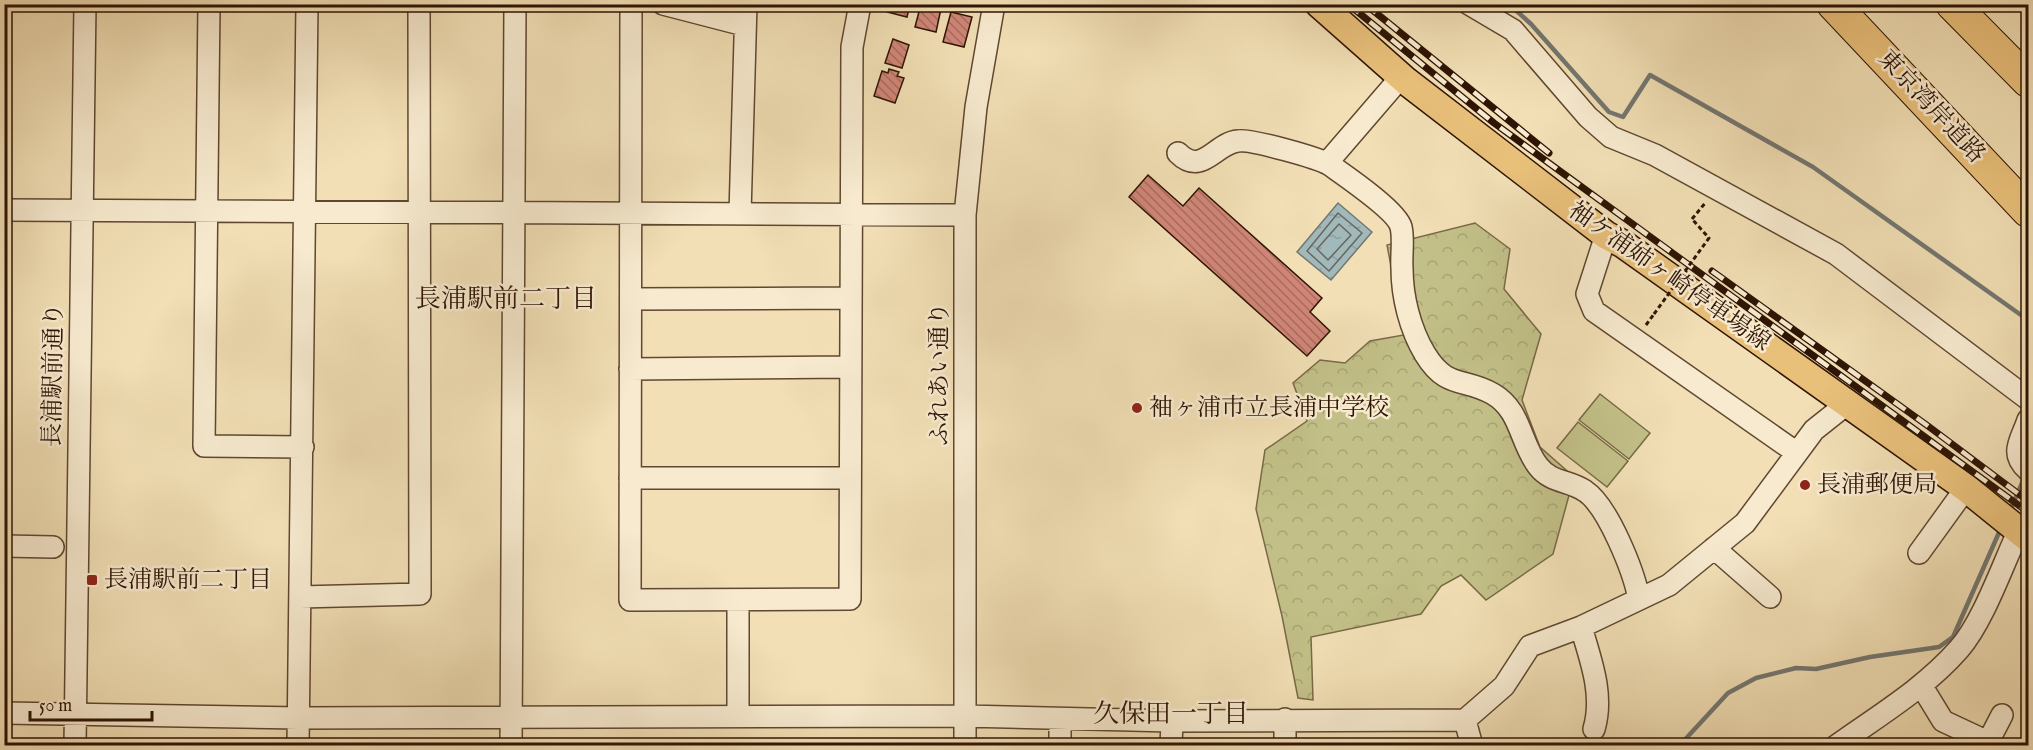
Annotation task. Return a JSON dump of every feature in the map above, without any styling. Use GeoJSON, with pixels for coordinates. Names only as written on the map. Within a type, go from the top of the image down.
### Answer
{"type":"FeatureCollection","features":[{"type":"Feature","properties":{"kind":"highway","name":"東京湾岸道路"},"geometry":{"type":"LineString","coordinates":[[1833,4],[2028,212]]}},
{"type":"Feature","properties":{"kind":"highway"},"geometry":{"type":"LineString","coordinates":[[1848,4],[1873,32],[1890,63]]}},
{"type":"Feature","properties":{"kind":"highway"},"geometry":{"type":"LineString","coordinates":[[1952,4],[2028,81]]}},
{"type":"Feature","properties":{"kind":"main road","name":"袖ケ浦姉ヶ崎停車場線"},"geometry":{"type":"LineString","coordinates":[[1319,4],[1401,77],[1606,235],[1623,244],[1848,403],[1966,488],[2024,534]]}},
{"type":"Feature","properties":{"kind":"street","name":"長浦駅前通り"},"geometry":{"type":"LineString","coordinates":[[75,746],[85,4]]}},
{"type":"Feature","properties":{"kind":"street"},"geometry":{"type":"LineString","coordinates":[[208,4],[204,446],[303,447]]}},
{"type":"Feature","properties":{"kind":"street"},"geometry":{"type":"LineString","coordinates":[[298,746],[307,4]]}},
{"type":"Feature","properties":{"kind":"street"},"geometry":{"type":"LineString","coordinates":[[300,597],[420,594],[419,4]]}},
{"type":"Feature","properties":{"kind":"street"},"geometry":{"type":"LineString","coordinates":[[511,746],[514,4]]}},
{"type":"Feature","properties":{"kind":"street"},"geometry":{"type":"LineString","coordinates":[[631,4],[630,600],[850,599],[852,47],[860,4]]}},
{"type":"Feature","properties":{"kind":"street"},"geometry":{"type":"LineString","coordinates":[[663,4],[745,15],[740,214]]}},
{"type":"Feature","properties":{"kind":"street","name":"ふれあい通り"},"geometry":{"type":"LineString","coordinates":[[965,746],[965,215],[976,107],[994,4]]}},
{"type":"Feature","properties":{"kind":"street"},"geometry":{"type":"LineString","coordinates":[[1469,4],[1513,30],[1588,117],[1611,137],[1656,155],[1836,254],[2028,399]]}},
{"type":"Feature","properties":{"kind":"street"},"geometry":{"type":"LineString","coordinates":[[1327,163],[1401,77]]}},
{"type":"Feature","properties":{"kind":"street"},"geometry":{"type":"LineString","coordinates":[[1178,153],[1186,161],[1196,162],[1237,140],[1263,144],[1327,163],[1393,215],[1401,226],[1402,281],[1412,328],[1432,363],[1451,381],[1494,394],[1515,416],[1526,446],[1537,466],[1549,477],[1584,490],[1596,501],[1635,580],[1639,599]]}},
{"type":"Feature","properties":{"kind":"street"},"geometry":{"type":"LineString","coordinates":[[4,210],[418,210],[514,213],[965,215]]}},
{"type":"Feature","properties":{"kind":"street"},"geometry":{"type":"LineString","coordinates":[[1606,235],[1587,294],[1594,311],[1797,453]]}},
{"type":"Feature","properties":{"kind":"street"},"geometry":{"type":"LineString","coordinates":[[632,299],[851,298]]}},
{"type":"Feature","properties":{"kind":"street"},"geometry":{"type":"LineString","coordinates":[[630,369],[850,367]]}},
{"type":"Feature","properties":{"kind":"street"},"geometry":{"type":"LineString","coordinates":[[4,713],[298,718],[965,716],[1172,721],[1465,720],[1504,686],[1530,646],[1581,627],[1669,585],[1745,523],[1814,430],[1848,403]]}},
{"type":"Feature","properties":{"kind":"street"},"geometry":{"type":"LineString","coordinates":[[2028,420],[2017,451],[2019,462],[2028,470]]}},
{"type":"Feature","properties":{"kind":"street"},"geometry":{"type":"LineString","coordinates":[[630,478],[850,478]]}},
{"type":"Feature","properties":{"kind":"street"},"geometry":{"type":"LineString","coordinates":[[1919,553],[1966,488]]}},
{"type":"Feature","properties":{"kind":"street"},"geometry":{"type":"LineString","coordinates":[[1836,746],[1921,685],[1960,648],[2024,534]]}},
{"type":"Feature","properties":{"kind":"street"},"geometry":{"type":"LineString","coordinates":[[4,546],[53,547]]}},
{"type":"Feature","properties":{"kind":"street"},"geometry":{"type":"LineString","coordinates":[[1714,548],[1770,597]]}},
{"type":"Feature","properties":{"kind":"street"},"geometry":{"type":"LineString","coordinates":[[738,600],[738,716]]}},
{"type":"Feature","properties":{"kind":"street"},"geometry":{"type":"LineString","coordinates":[[1581,627],[1597,683],[1598,714],[1594,729]]}},
{"type":"Feature","properties":{"kind":"street"},"geometry":{"type":"LineString","coordinates":[[1921,685],[1943,721],[1987,744],[2002,715]]}},
{"type":"Feature","properties":{"kind":"street"},"geometry":{"type":"LineString","coordinates":[[1285,719],[1285,746]]}},
{"type":"Feature","properties":{"kind":"street"},"geometry":{"type":"LineString","coordinates":[[1060,720],[1060,746]]}},
{"type":"Feature","properties":{"kind":"street"},"geometry":{"type":"LineString","coordinates":[[1465,720],[1472,746]]}},
{"type":"Feature","properties":{"kind":"street"},"geometry":{"type":"LineString","coordinates":[[1171,746],[1172,721]]}},
{"type":"Feature","properties":{"kind":"path"},"geometry":{"type":"LineString","coordinates":[[1654,314],[1709,238],[1692,219]]}},
{"type":"Feature","properties":{"kind":"green space"},"geometry":{"type":"Polygon","coordinates":[[[1475,223],[1510,249],[1504,289],[1541,334],[1522,400],[1540,447],[1574,477],[1553,554],[1486,600],[1461,575],[1441,586],[1421,614],[1311,637],[1313,700],[1298,698],[1282,616],[1256,509],[1265,450],[1307,421],[1293,383],[1320,360],[1345,363],[1370,341],[1404,335],[1387,245],[1475,223]]]}},
{"type":"Feature","properties":{"kind":"green space"},"geometry":{"type":"Polygon","coordinates":[[[1600,394],[1650,433],[1629,459],[1579,420],[1600,394]]]}},
{"type":"Feature","properties":{"kind":"green space"},"geometry":{"type":"Polygon","coordinates":[[[1578,422],[1628,461],[1607,487],[1557,448],[1578,422]]]}},
{"type":"Feature","properties":{"kind":"water"},"geometry":{"type":"Polygon","coordinates":[[[1338,203],[1372,232],[1331,280],[1297,252],[1338,203]]]}},
{"type":"Feature","properties":{"kind":"building"},"geometry":{"type":"Polygon","coordinates":[[[889,4],[910,4],[907,17],[887,12],[889,4]]]}},
{"type":"Feature","properties":{"kind":"building"},"geometry":{"type":"Polygon","coordinates":[[[921,4],[942,4],[936,32],[915,27],[921,4]]]}},
{"type":"Feature","properties":{"kind":"building"},"geometry":{"type":"Polygon","coordinates":[[[951,12],[972,17],[964,47],[943,42],[951,12]]]}},
{"type":"Feature","properties":{"kind":"building"},"geometry":{"type":"Polygon","coordinates":[[[893,39],[909,45],[902,68],[885,63],[893,39]]]}},
{"type":"Feature","properties":{"kind":"building"},"geometry":{"type":"Polygon","coordinates":[[[889,69],[899,72],[897,76],[904,78],[895,103],[874,96],[882,71],[888,73],[889,69]]]}},
{"type":"Feature","properties":{"kind":"building"},"geometry":{"type":"Polygon","coordinates":[[[1148,175],[1183,206],[1199,188],[1322,298],[1310,312],[1330,331],[1307,356],[1129,197],[1148,175]]]}},
{"type":"Feature","properties":{"kind":"waterway"},"geometry":{"type":"LineString","coordinates":[[1509,4],[1531,24],[1609,112],[1623,117],[1650,75],[1813,167],[2028,320]]}},
{"type":"Feature","properties":{"kind":"waterway"},"geometry":{"type":"LineString","coordinates":[[2009,513],[2026,474]]}},
{"type":"Feature","properties":{"kind":"waterway"},"geometry":{"type":"LineString","coordinates":[[1679,746],[1728,693],[1756,678],[1796,668],[1816,669],[1870,657],[1939,647],[1953,637],[2001,528]]}},
{"type":"Feature","properties":{"kind":"railway"},"geometry":{"type":"LineString","coordinates":[[1348,4],[1494,123],[2028,512]]}},
{"type":"Feature","properties":{"kind":"railway"},"geometry":{"type":"LineString","coordinates":[[1365,4],[1549,153]]}},
{"type":"Feature","properties":{"kind":"railway"},"geometry":{"type":"LineString","coordinates":[[1712,271],[2028,501]]}},
{"type":"Feature","properties":{"kind":"place","name":"袖ヶ浦市立長浦中学校"},"geometry":{"type":"Point","coordinates":[1137,408]}},
{"type":"Feature","properties":{"kind":"place","name":"長浦郵便局"},"geometry":{"type":"Point","coordinates":[1805,485]}},
{"type":"Feature","properties":{"kind":"place","name":"長浦駅前二丁目"},"geometry":{"type":"Point","coordinates":[92,580]}},
{"type":"Feature","properties":{"kind":"district","name":"長浦駅前二丁目"},"geometry":{"type":"Point","coordinates":[506,299]}},
{"type":"Feature","properties":{"kind":"district","name":"久保田一丁目"},"geometry":{"type":"Point","coordinates":[1171,714]}}]}
